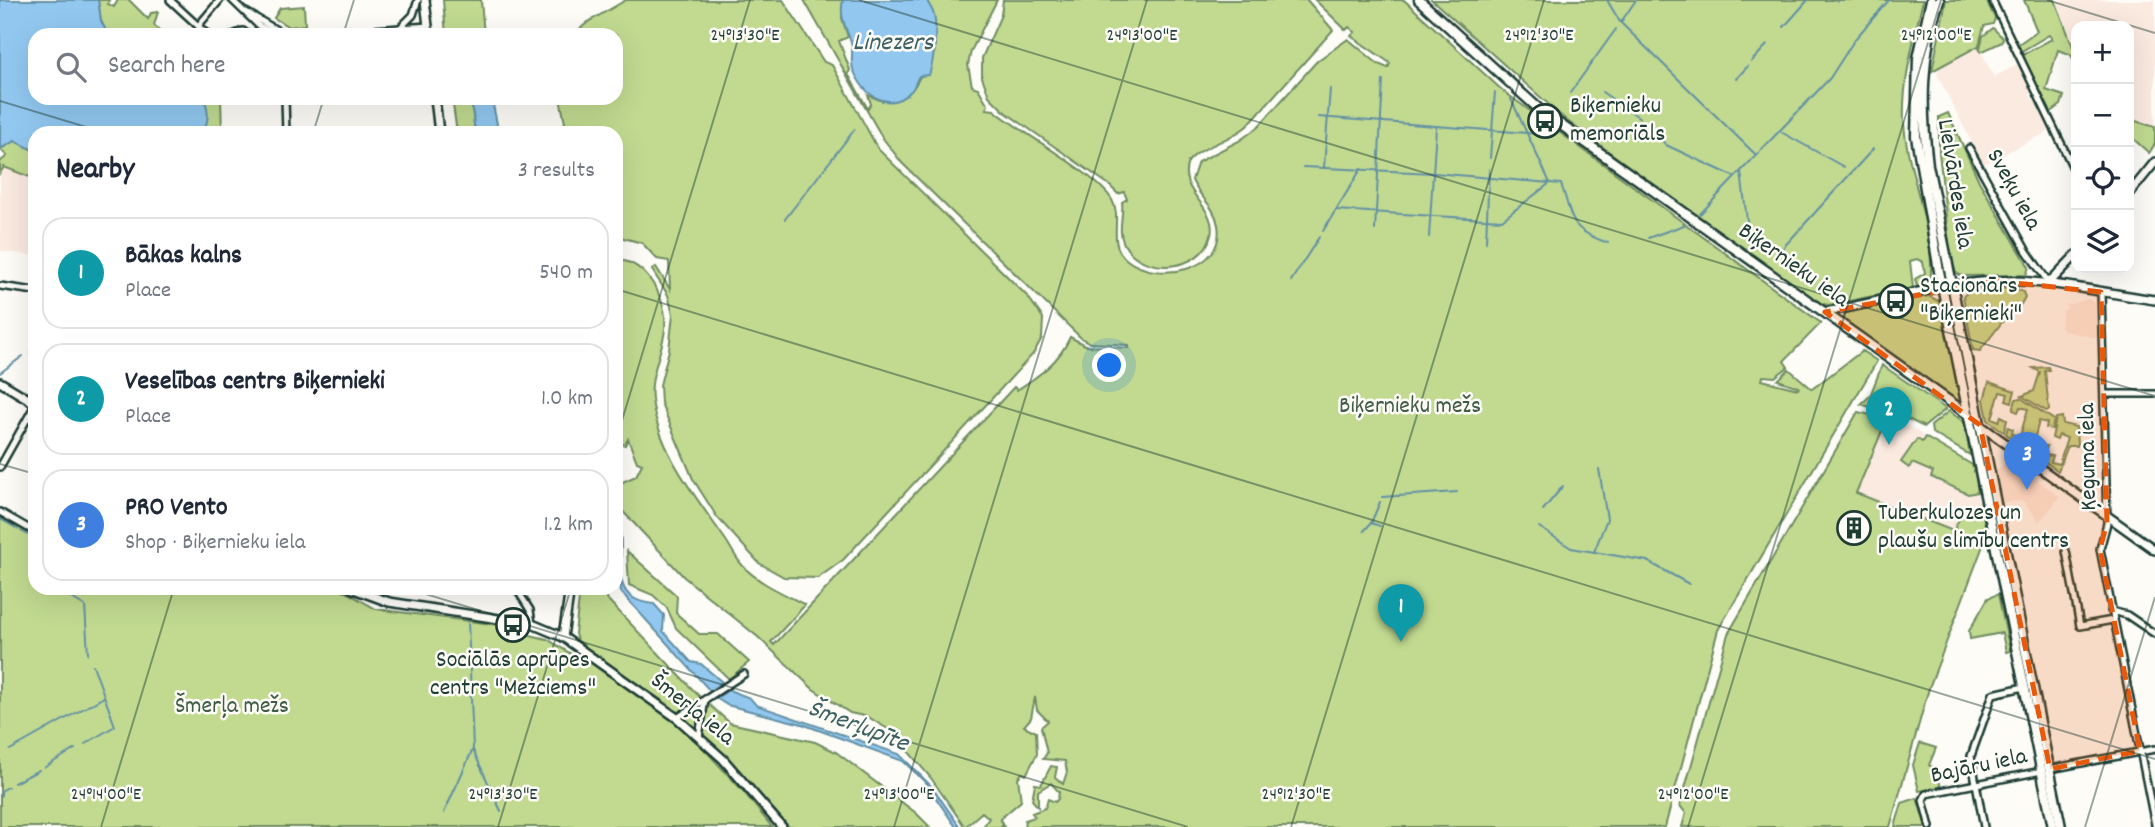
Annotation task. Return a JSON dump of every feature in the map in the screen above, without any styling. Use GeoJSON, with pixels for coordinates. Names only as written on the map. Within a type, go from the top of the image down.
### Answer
{"type":"FeatureCollection","features":[{"type":"Feature","properties":{"kind":"main road","name":"Biķernieku iela"},"geometry":{"type":"LineString","coordinates":[[1419,0],[1540,110],[1980,425]]}},
{"type":"Feature","properties":{"kind":"main road","name":"Lielvārdes iela"},"geometry":{"type":"LineString","coordinates":[[1931,0],[1918,58],[1916,136],[1980,425],[1991,499]]}},
{"type":"Feature","properties":{"kind":"main road","name":"Lielvārdes iela"},"geometry":{"type":"LineString","coordinates":[[1940,0],[1925,64],[1923,128],[1971,416],[1991,499],[2046,770],[2061,827]]}},
{"type":"Feature","properties":{"kind":"main road","name":"Lielvārdes iela"},"geometry":{"type":"LineString","coordinates":[[2046,770],[2053,827]]}},
{"type":"Feature","properties":{"kind":"street"},"geometry":{"type":"LineString","coordinates":[[170,0],[198,26],[220,0]]}},
{"type":"Feature","properties":{"kind":"street"},"geometry":{"type":"LineString","coordinates":[[232,0],[263,28]]}},
{"type":"Feature","properties":{"kind":"street"},"geometry":{"type":"LineString","coordinates":[[400,28],[413,15],[418,0]]}},
{"type":"Feature","properties":{"kind":"street"},"geometry":{"type":"LineString","coordinates":[[400,28],[428,26],[425,0]]}},
{"type":"Feature","properties":{"kind":"street"},"geometry":{"type":"LineString","coordinates":[[1992,0],[2071,163]]}},
{"type":"Feature","properties":{"kind":"street"},"geometry":{"type":"LineString","coordinates":[[246,12],[274,28]]}},
{"type":"Feature","properties":{"kind":"street"},"geometry":{"type":"LineString","coordinates":[[285,105],[286,126]]}},
{"type":"Feature","properties":{"kind":"street"},"geometry":{"type":"LineString","coordinates":[[436,105],[438,126]]}},
{"type":"Feature","properties":{"kind":"street","name":"Sveķu iela"},"geometry":{"type":"LineString","coordinates":[[1969,148],[2026,250],[2049,283]]}},
{"type":"Feature","properties":{"kind":"street"},"geometry":{"type":"LineString","coordinates":[[2134,188],[2155,162]]}},
{"type":"Feature","properties":{"kind":"street"},"geometry":{"type":"LineString","coordinates":[[2049,283],[2071,261]]}},
{"type":"Feature","properties":{"kind":"street"},"geometry":{"type":"LineString","coordinates":[[1825,312],[1948,285],[1996,281],[2049,283],[2155,300]]}},
{"type":"Feature","properties":{"kind":"street"},"geometry":{"type":"LineString","coordinates":[[0,286],[28,290]]}},
{"type":"Feature","properties":{"kind":"street","name":"Ķeguma iela"},"geometry":{"type":"LineString","coordinates":[[2101,292],[2107,517],[2100,549],[2155,825]]}},
{"type":"Feature","properties":{"kind":"street"},"geometry":{"type":"LineString","coordinates":[[0,382],[28,400]]}},
{"type":"Feature","properties":{"kind":"street"},"geometry":{"type":"LineString","coordinates":[[2105,394],[2155,394]]}},
{"type":"Feature","properties":{"kind":"street"},"geometry":{"type":"LineString","coordinates":[[0,467],[28,417]]}},
{"type":"Feature","properties":{"kind":"street","name":"Biķernieku iela"},"geometry":{"type":"LineString","coordinates":[[1980,425],[2155,550]]}},
{"type":"Feature","properties":{"kind":"street"},"geometry":{"type":"LineString","coordinates":[[0,512],[28,528]]}},
{"type":"Feature","properties":{"kind":"street"},"geometry":{"type":"LineString","coordinates":[[2066,551],[2080,626],[2113,620]]}},
{"type":"Feature","properties":{"kind":"street","name":"Šmerļa iela"},"geometry":{"type":"LineString","coordinates":[[370,595],[389,602],[531,624],[563,637],[677,718],[699,737],[741,779],[782,827]]}},
{"type":"Feature","properties":{"kind":"street"},"geometry":{"type":"LineString","coordinates":[[520,595],[532,614],[531,624]]}},
{"type":"Feature","properties":{"kind":"street"},"geometry":{"type":"LineString","coordinates":[[563,637],[569,595]]}},
{"type":"Feature","properties":{"kind":"street"},"geometry":{"type":"LineString","coordinates":[[2111,611],[2127,615],[2155,634]]}},
{"type":"Feature","properties":{"kind":"street"},"geometry":{"type":"LineString","coordinates":[[677,718],[744,674]]}},
{"type":"Feature","properties":{"kind":"street"},"geometry":{"type":"LineString","coordinates":[[1984,827],[1971,756],[1987,703],[1993,694],[2001,690],[2028,686]]}},
{"type":"Feature","properties":{"kind":"street"},"geometry":{"type":"LineString","coordinates":[[699,737],[705,699]]}},
{"type":"Feature","properties":{"kind":"street","name":"Bajāru iela"},"geometry":{"type":"LineString","coordinates":[[1930,827],[1923,797],[1975,783],[2155,749]]}},
{"type":"Feature","properties":{"kind":"highlighted area"},"geometry":{"type":"Polygon","coordinates":[[[1996,281],[2101,292],[2107,523],[2100,549],[2140,751],[2050,769],[1980,425],[1825,312],[1996,281]]]}},
{"type":"Feature","properties":{"kind":"shaded area"},"geometry":{"type":"Polygon","coordinates":[[[2055,0],[2155,0],[2155,127],[2134,121],[2134,21],[2071,21],[2071,42],[2055,0]]]}},
{"type":"Feature","properties":{"kind":"shaded area"},"geometry":{"type":"Polygon","coordinates":[[[1978,46],[1994,77],[2018,64],[2031,89],[2030,96],[2038,103],[2051,130],[1983,165],[1937,74],[1940,66],[1978,46]]]}},
{"type":"Feature","properties":{"kind":"shaded area"},"geometry":{"type":"Polygon","coordinates":[[[3,167],[28,176],[28,255],[0,251],[0,176],[3,167]]]}},
{"type":"Feature","properties":{"kind":"shaded area"},"geometry":{"type":"Polygon","coordinates":[[[2089,299],[2095,303],[2097,338],[2065,331],[2060,327],[2063,311],[2068,308],[2065,305],[2089,299]]]}},
{"type":"Feature","properties":{"kind":"shaded area"},"geometry":{"type":"Polygon","coordinates":[[[1887,419],[1910,427],[1972,467],[1981,510],[1966,583],[1852,496],[1887,419]]]}},
{"type":"Feature","properties":{"kind":"shaded area"},"geometry":{"type":"Polygon","coordinates":[[[2010,460],[2060,497],[2039,522],[2023,501],[2003,502],[1996,470],[2010,460]]]}},
{"type":"Feature","properties":{"kind":"green space"},"geometry":{"type":"Polygon","coordinates":[[[98,0],[109,0],[108,4],[114,7],[118,0],[129,0],[148,19],[151,13],[158,12],[154,25],[157,28],[104,28],[98,0]]]}},
{"type":"Feature","properties":{"kind":"green space"},"geometry":{"type":"Polygon","coordinates":[[[443,0],[481,0],[483,28],[445,28],[443,0]]]}},
{"type":"Feature","properties":{"kind":"green space"},"geometry":{"type":"Polygon","coordinates":[[[626,0],[783,0],[824,62],[832,65],[878,149],[1028,297],[1043,318],[1042,338],[1033,354],[843,560],[818,578],[784,577],[759,563],[717,517],[693,479],[661,403],[660,385],[669,350],[673,314],[668,295],[652,270],[656,267],[670,289],[669,261],[657,259],[642,243],[623,238],[623,126],[566,126],[561,105],[623,105],[623,28],[581,28],[626,0]]]}},
{"type":"Feature","properties":{"kind":"green space","name":"Biķernieku mežs"},"geometry":{"type":"Polygon","coordinates":[[[804,0],[843,0],[842,18],[848,37],[839,41],[850,70],[848,74],[868,109],[871,104],[868,95],[882,101],[914,87],[935,51],[934,21],[927,0],[997,0],[971,51],[968,65],[972,86],[978,88],[988,105],[986,109],[994,110],[1075,166],[1104,190],[1115,207],[1117,246],[1127,260],[1155,271],[1187,269],[1201,263],[1212,253],[1218,241],[1216,218],[1192,180],[1198,162],[1239,141],[1257,128],[1317,61],[1348,39],[1378,64],[1388,68],[1390,63],[1351,36],[1355,32],[1349,27],[1346,30],[1315,0],[1404,0],[1503,91],[1821,323],[1784,361],[1788,367],[1775,377],[1763,376],[1762,380],[1798,389],[1799,387],[1778,380],[1789,369],[1812,389],[1862,351],[1877,361],[1718,630],[1665,827],[1024,827],[1025,820],[1035,817],[1032,813],[1045,808],[1048,799],[1055,802],[1058,799],[1059,792],[1051,783],[1038,791],[1038,807],[1032,800],[1035,784],[1041,785],[1051,766],[1057,767],[1055,777],[1063,784],[1067,772],[1065,761],[1043,759],[1047,753],[1041,727],[1048,721],[1037,710],[1035,697],[1031,718],[1024,726],[1036,732],[1037,754],[1026,775],[1022,773],[1018,778],[1021,801],[1000,819],[1004,827],[983,827],[989,818],[982,812],[965,827],[931,778],[891,731],[868,717],[850,713],[813,689],[758,637],[684,577],[623,512],[623,482],[636,476],[642,464],[637,462],[628,439],[623,444],[623,261],[648,276],[662,301],[665,332],[653,377],[652,399],[662,437],[670,455],[743,566],[766,585],[805,605],[771,642],[774,645],[1014,387],[1017,390],[1048,367],[1070,337],[1087,346],[1129,348],[1129,345],[1090,343],[1081,338],[902,163],[882,137],[804,0]]]}},
{"type":"Feature","properties":{"kind":"green space"},"geometry":{"type":"Polygon","coordinates":[[[1003,0],[1307,0],[1333,30],[1247,126],[1233,136],[1201,151],[1188,162],[1188,182],[1209,216],[1211,235],[1205,248],[1196,257],[1170,266],[1157,265],[1132,254],[1124,244],[1121,228],[1122,202],[1127,199],[1124,192],[1118,194],[1108,184],[1005,112],[989,96],[982,77],[982,58],[1001,15],[1003,0]]]}},
{"type":"Feature","properties":{"kind":"green space"},"geometry":{"type":"Polygon","coordinates":[[[1432,0],[1923,0],[1907,76],[1904,122],[1910,162],[1926,224],[1931,265],[1930,284],[1917,287],[1915,279],[1925,273],[1923,262],[1917,259],[1910,261],[1913,288],[1829,305],[1822,304],[1739,248],[1566,120],[1432,0]]]}},
{"type":"Feature","properties":{"kind":"green space"},"geometry":{"type":"Polygon","coordinates":[[[1946,0],[1986,0],[1995,18],[1993,24],[1984,26],[1980,48],[1983,36],[1993,28],[2003,38],[2002,42],[1981,52],[1978,46],[1932,71],[1946,0]]]}},
{"type":"Feature","properties":{"kind":"green space"},"geometry":{"type":"Polygon","coordinates":[[[2024,0],[2055,0],[2071,42],[2071,56],[2058,50],[2046,90],[2064,96],[2061,105],[2050,113],[2022,55],[2052,39],[2049,35],[2020,52],[2017,45],[2037,31],[2024,0]]]}},
{"type":"Feature","properties":{"kind":"green space"},"geometry":{"type":"Polygon","coordinates":[[[304,6],[305,25],[289,27],[274,18],[280,8],[304,6]]]}},
{"type":"Feature","properties":{"kind":"green space"},"geometry":{"type":"Polygon","coordinates":[[[204,105],[221,105],[222,126],[202,126],[204,105]]]}},
{"type":"Feature","properties":{"kind":"green space"},"geometry":{"type":"Polygon","coordinates":[[[453,105],[472,105],[474,126],[456,126],[453,105]]]}},
{"type":"Feature","properties":{"kind":"green space"},"geometry":{"type":"Polygon","coordinates":[[[1948,113],[1979,181],[2029,267],[2026,275],[1962,276],[1956,273],[1951,262],[1939,152],[1939,117],[1948,113]]]}},
{"type":"Feature","properties":{"kind":"green space"},"geometry":{"type":"Polygon","coordinates":[[[2134,121],[2155,127],[2155,144],[2149,153],[2134,140],[2134,121]]]}},
{"type":"Feature","properties":{"kind":"green space"},"geometry":{"type":"Polygon","coordinates":[[[15,141],[28,148],[28,176],[4,167],[0,173],[0,162],[7,156],[0,149],[15,141]]]}},
{"type":"Feature","properties":{"kind":"green space"},"geometry":{"type":"Polygon","coordinates":[[[2014,288],[2023,292],[2025,297],[2020,306],[2016,304],[1980,351],[1973,350],[1963,296],[1972,290],[2014,288]]]}},
{"type":"Feature","properties":{"kind":"green space"},"geometry":{"type":"Polygon","coordinates":[[[1929,296],[1940,302],[1961,403],[1843,319],[1845,313],[1929,296]]]}},
{"type":"Feature","properties":{"kind":"green space"},"geometry":{"type":"Polygon","coordinates":[[[1882,365],[1946,409],[1924,427],[1890,410],[1888,413],[1861,404],[1870,396],[1882,365]]]}},
{"type":"Feature","properties":{"kind":"green space"},"geometry":{"type":"Polygon","coordinates":[[[2048,367],[2049,370],[2045,371],[2049,410],[2046,411],[2022,396],[2034,391],[2040,372],[2033,368],[2048,367]]]}},
{"type":"Feature","properties":{"kind":"green space"},"geometry":{"type":"Polygon","coordinates":[[[1989,382],[2015,391],[2012,402],[2006,400],[2008,394],[2000,392],[1992,418],[1999,421],[2001,416],[2007,419],[2004,432],[1988,420],[1984,400],[1989,382]]]}},
{"type":"Feature","properties":{"kind":"green space"},"geometry":{"type":"Polygon","coordinates":[[[2021,398],[2054,420],[2052,429],[2046,428],[2047,423],[2039,421],[2032,448],[2039,450],[2041,445],[2047,446],[2043,460],[2006,434],[2008,427],[2013,429],[2012,434],[2020,436],[2028,409],[2020,407],[2018,412],[2013,410],[2016,399],[2021,398]]]}},
{"type":"Feature","properties":{"kind":"green space"},"geometry":{"type":"Polygon","coordinates":[[[1949,411],[1964,422],[1970,455],[1932,433],[1931,426],[1949,411]]]}},
{"type":"Feature","properties":{"kind":"green space"},"geometry":{"type":"Polygon","coordinates":[[[1858,412],[1887,419],[1856,493],[1953,531],[1966,506],[1979,508],[1981,502],[1987,535],[1929,688],[1890,827],[1682,827],[1686,813],[1680,806],[1728,634],[1858,412]]]}},
{"type":"Feature","properties":{"kind":"green space"},"geometry":{"type":"Polygon","coordinates":[[[2062,417],[2063,424],[2076,427],[2077,446],[2068,446],[2058,471],[2044,461],[2047,455],[2053,456],[2051,462],[2059,464],[2067,438],[2059,435],[2057,440],[2052,438],[2056,418],[2062,417]]]}},
{"type":"Feature","properties":{"kind":"green space"},"geometry":{"type":"Polygon","coordinates":[[[1925,437],[1974,466],[1978,492],[1968,494],[1931,477],[1933,472],[1912,463],[1909,468],[1901,462],[1917,439],[1922,442],[1925,437]]]}},
{"type":"Feature","properties":{"kind":"green space","name":"Šmerļa mežs"},"geometry":{"type":"Polygon","coordinates":[[[0,517],[28,532],[28,595],[351,595],[376,609],[515,627],[522,633],[547,639],[584,662],[576,651],[677,720],[743,791],[772,827],[0,827],[0,517]]]}},
{"type":"Feature","properties":{"kind":"green space"},"geometry":{"type":"Polygon","coordinates":[[[627,551],[677,596],[676,613],[699,634],[718,634],[749,662],[729,679],[676,628],[667,608],[653,595],[629,585],[627,551]]]}},
{"type":"Feature","properties":{"kind":"green space"},"geometry":{"type":"Polygon","coordinates":[[[1998,594],[2010,651],[2006,652],[2002,633],[1970,639],[1969,631],[1988,598],[1998,594]]]}},
{"type":"Feature","properties":{"kind":"green space"},"geometry":{"type":"Polygon","coordinates":[[[583,595],[606,595],[697,694],[730,723],[815,742],[836,752],[916,813],[930,827],[789,827],[726,756],[669,705],[579,645],[575,634],[579,599],[583,595]]]}},
{"type":"Feature","properties":{"kind":"green space"},"geometry":{"type":"Polygon","coordinates":[[[1920,743],[1936,748],[1929,765],[1937,770],[1941,788],[1919,791],[1913,765],[1920,743]]]}},
{"type":"Feature","properties":{"kind":"green space"},"geometry":{"type":"Polygon","coordinates":[[[1917,798],[1926,827],[1895,827],[1902,803],[1917,798]]]}},
{"type":"Feature","properties":{"kind":"water"},"geometry":{"type":"Polygon","coordinates":[[[0,0],[98,0],[104,28],[28,28],[28,105],[207,107],[205,126],[28,126],[28,148],[15,141],[0,149],[0,0]]]}},
{"type":"Feature","properties":{"kind":"water","name":"Linezers"},"geometry":{"type":"Polygon","coordinates":[[[843,0],[927,0],[935,24],[935,42],[929,75],[919,76],[912,90],[894,101],[885,101],[870,93],[857,78],[852,66],[852,45],[842,17],[843,0]]]}},
{"type":"Feature","properties":{"kind":"water"},"geometry":{"type":"Polygon","coordinates":[[[472,105],[493,105],[496,126],[474,126],[472,105]]]}},
{"type":"Feature","properties":{"kind":"water"},"geometry":{"type":"Polygon","coordinates":[[[623,586],[638,600],[654,604],[664,615],[663,631],[691,662],[701,664],[722,682],[710,691],[623,594],[623,586]]]}},
{"type":"Feature","properties":{"kind":"water"},"geometry":{"type":"Polygon","coordinates":[[[729,690],[750,698],[756,705],[899,754],[932,787],[960,827],[956,827],[924,781],[903,761],[802,724],[727,705],[716,698],[729,690]]]}},
{"type":"Feature","properties":{"kind":"waterway"},"geometry":{"type":"LineString","coordinates":[[1607,0],[1620,22],[1756,155]]}},
{"type":"Feature","properties":{"kind":"waterway"},"geometry":{"type":"LineString","coordinates":[[1621,22],[1636,0]]}},
{"type":"Feature","properties":{"kind":"waterway"},"geometry":{"type":"LineString","coordinates":[[1784,27],[1808,0]]}},
{"type":"Feature","properties":{"kind":"waterway"},"geometry":{"type":"LineString","coordinates":[[1700,214],[1830,78],[1855,39],[1889,0]]}},
{"type":"Feature","properties":{"kind":"waterway"},"geometry":{"type":"LineString","coordinates":[[1570,93],[1616,29]]}},
{"type":"Feature","properties":{"kind":"waterway"},"geometry":{"type":"LineString","coordinates":[[1751,62],[1767,45]]}},
{"type":"Feature","properties":{"kind":"waterway"},"geometry":{"type":"LineString","coordinates":[[1736,79],[1748,66]]}},
{"type":"Feature","properties":{"kind":"waterway"},"geometry":{"type":"LineString","coordinates":[[1375,230],[1383,80]]}},
{"type":"Feature","properties":{"kind":"waterway"},"geometry":{"type":"LineString","coordinates":[[1324,167],[1330,89]]}},
{"type":"Feature","properties":{"kind":"waterway"},"geometry":{"type":"LineString","coordinates":[[1490,158],[1495,92]]}},
{"type":"Feature","properties":{"kind":"waterway"},"geometry":{"type":"LineString","coordinates":[[1602,92],[1640,118]]}},
{"type":"Feature","properties":{"kind":"waterway"},"geometry":{"type":"LineString","coordinates":[[1336,210],[1502,220],[1550,183],[1511,99]]}},
{"type":"Feature","properties":{"kind":"waterway"},"geometry":{"type":"LineString","coordinates":[[1318,117],[1540,134]]}},
{"type":"Feature","properties":{"kind":"waterway"},"geometry":{"type":"LineString","coordinates":[[1647,123],[1666,145],[1735,177]]}},
{"type":"Feature","properties":{"kind":"waterway"},"geometry":{"type":"LineString","coordinates":[[1429,237],[1436,127]]}},
{"type":"Feature","properties":{"kind":"waterway"},"geometry":{"type":"LineString","coordinates":[[785,219],[855,129]]}},
{"type":"Feature","properties":{"kind":"waterway"},"geometry":{"type":"LineString","coordinates":[[1781,132],[1844,167]]}},
{"type":"Feature","properties":{"kind":"waterway"},"geometry":{"type":"LineString","coordinates":[[1780,251],[1873,149]]}},
{"type":"Feature","properties":{"kind":"waterway"},"geometry":{"type":"LineString","coordinates":[[1303,167],[1434,173],[1561,184],[1574,222],[1586,233],[1608,243]]}},
{"type":"Feature","properties":{"kind":"waterway"},"geometry":{"type":"LineString","coordinates":[[1323,231],[1361,169]]}},
{"type":"Feature","properties":{"kind":"waterway"},"geometry":{"type":"LineString","coordinates":[[1486,242],[1489,169]]}},
{"type":"Feature","properties":{"kind":"waterway"},"geometry":{"type":"LineString","coordinates":[[1741,172],[1749,237]]}},
{"type":"Feature","properties":{"kind":"waterway"},"geometry":{"type":"LineString","coordinates":[[1648,238],[1684,225]]}},
{"type":"Feature","properties":{"kind":"waterway"},"geometry":{"type":"LineString","coordinates":[[1291,281],[1319,237]]}},
{"type":"Feature","properties":{"kind":"waterway"},"geometry":{"type":"LineString","coordinates":[[0,373],[23,356]]}},
{"type":"Feature","properties":{"kind":"waterway"},"geometry":{"type":"LineString","coordinates":[[1594,552],[1607,519],[1599,469]]}},
{"type":"Feature","properties":{"kind":"waterway"},"geometry":{"type":"LineString","coordinates":[[1543,510],[1563,486]]}},
{"type":"Feature","properties":{"kind":"waterway"},"geometry":{"type":"LineString","coordinates":[[1382,497],[1457,492]]}},
{"type":"Feature","properties":{"kind":"waterway"},"geometry":{"type":"LineString","coordinates":[[1364,531],[1371,523],[1380,502]]}},
{"type":"Feature","properties":{"kind":"waterway"},"geometry":{"type":"LineString","coordinates":[[0,519],[18,529]]}},
{"type":"Feature","properties":{"kind":"waterway"},"geometry":{"type":"LineString","coordinates":[[1371,523],[1380,526]]}},
{"type":"Feature","properties":{"kind":"waterway"},"geometry":{"type":"LineString","coordinates":[[1539,527],[1571,548],[1647,561],[1689,584]]}},
{"type":"Feature","properties":{"kind":"waterway"},"geometry":{"type":"LineString","coordinates":[[21,531],[28,535]]}},
{"type":"Feature","properties":{"kind":"waterway"},"geometry":{"type":"LineString","coordinates":[[67,595],[85,606],[88,654]]}},
{"type":"Feature","properties":{"kind":"waterway"},"geometry":{"type":"LineString","coordinates":[[444,813],[473,749],[468,620]]}},
{"type":"Feature","properties":{"kind":"waterway"},"geometry":{"type":"LineString","coordinates":[[85,744],[115,726],[93,665]]}},
{"type":"Feature","properties":{"kind":"waterway"},"geometry":{"type":"LineString","coordinates":[[10,750],[104,697]]}},
{"type":"Feature","properties":{"kind":"waterway"},"geometry":{"type":"LineString","coordinates":[[45,767],[75,749]]}},
{"type":"Feature","properties":{"kind":"waterway"},"geometry":{"type":"LineString","coordinates":[[473,750],[501,811]]}},
{"type":"Feature","properties":{"kind":"waterway"},"geometry":{"type":"LineString","coordinates":[[14,783],[39,770]]}},
{"type":"Feature","properties":{"kind":"waterway"},"geometry":{"type":"LineString","coordinates":[[1,796],[1,791],[8,787]]}},
{"type":"Feature","properties":{"kind":"place","name":"Biķernieku memoriāls"},"geometry":{"type":"Point","coordinates":[1545,121]}},
{"type":"Feature","properties":{"kind":"place","name":"Stacionārs \"Biķernieki\""},"geometry":{"type":"Point","coordinates":[1896,301]}},
{"type":"Feature","properties":{"kind":"place","name":"Veselības centrs Biķernieki"},"geometry":{"type":"Point","coordinates":[1889,445]}},
{"type":"Feature","properties":{"kind":"place","name":"PRO Vento"},"geometry":{"type":"Point","coordinates":[2027,490]}},
{"type":"Feature","properties":{"kind":"place","name":"Tuberkulozes un plaušu slimību centrs"},"geometry":{"type":"Point","coordinates":[1854,528]}},
{"type":"Feature","properties":{"kind":"place","name":"Sociālās aprūpes centrs \"Mežciems\""},"geometry":{"type":"Point","coordinates":[513,625]}},
{"type":"Feature","properties":{"kind":"place","name":"Bākas kalns"},"geometry":{"type":"Point","coordinates":[1401,642]}},
{"type":"Feature","properties":{"kind":"water label","name":"Šmerļupīte"},"geometry":{"type":"Point","coordinates":[858,727]}}]}
